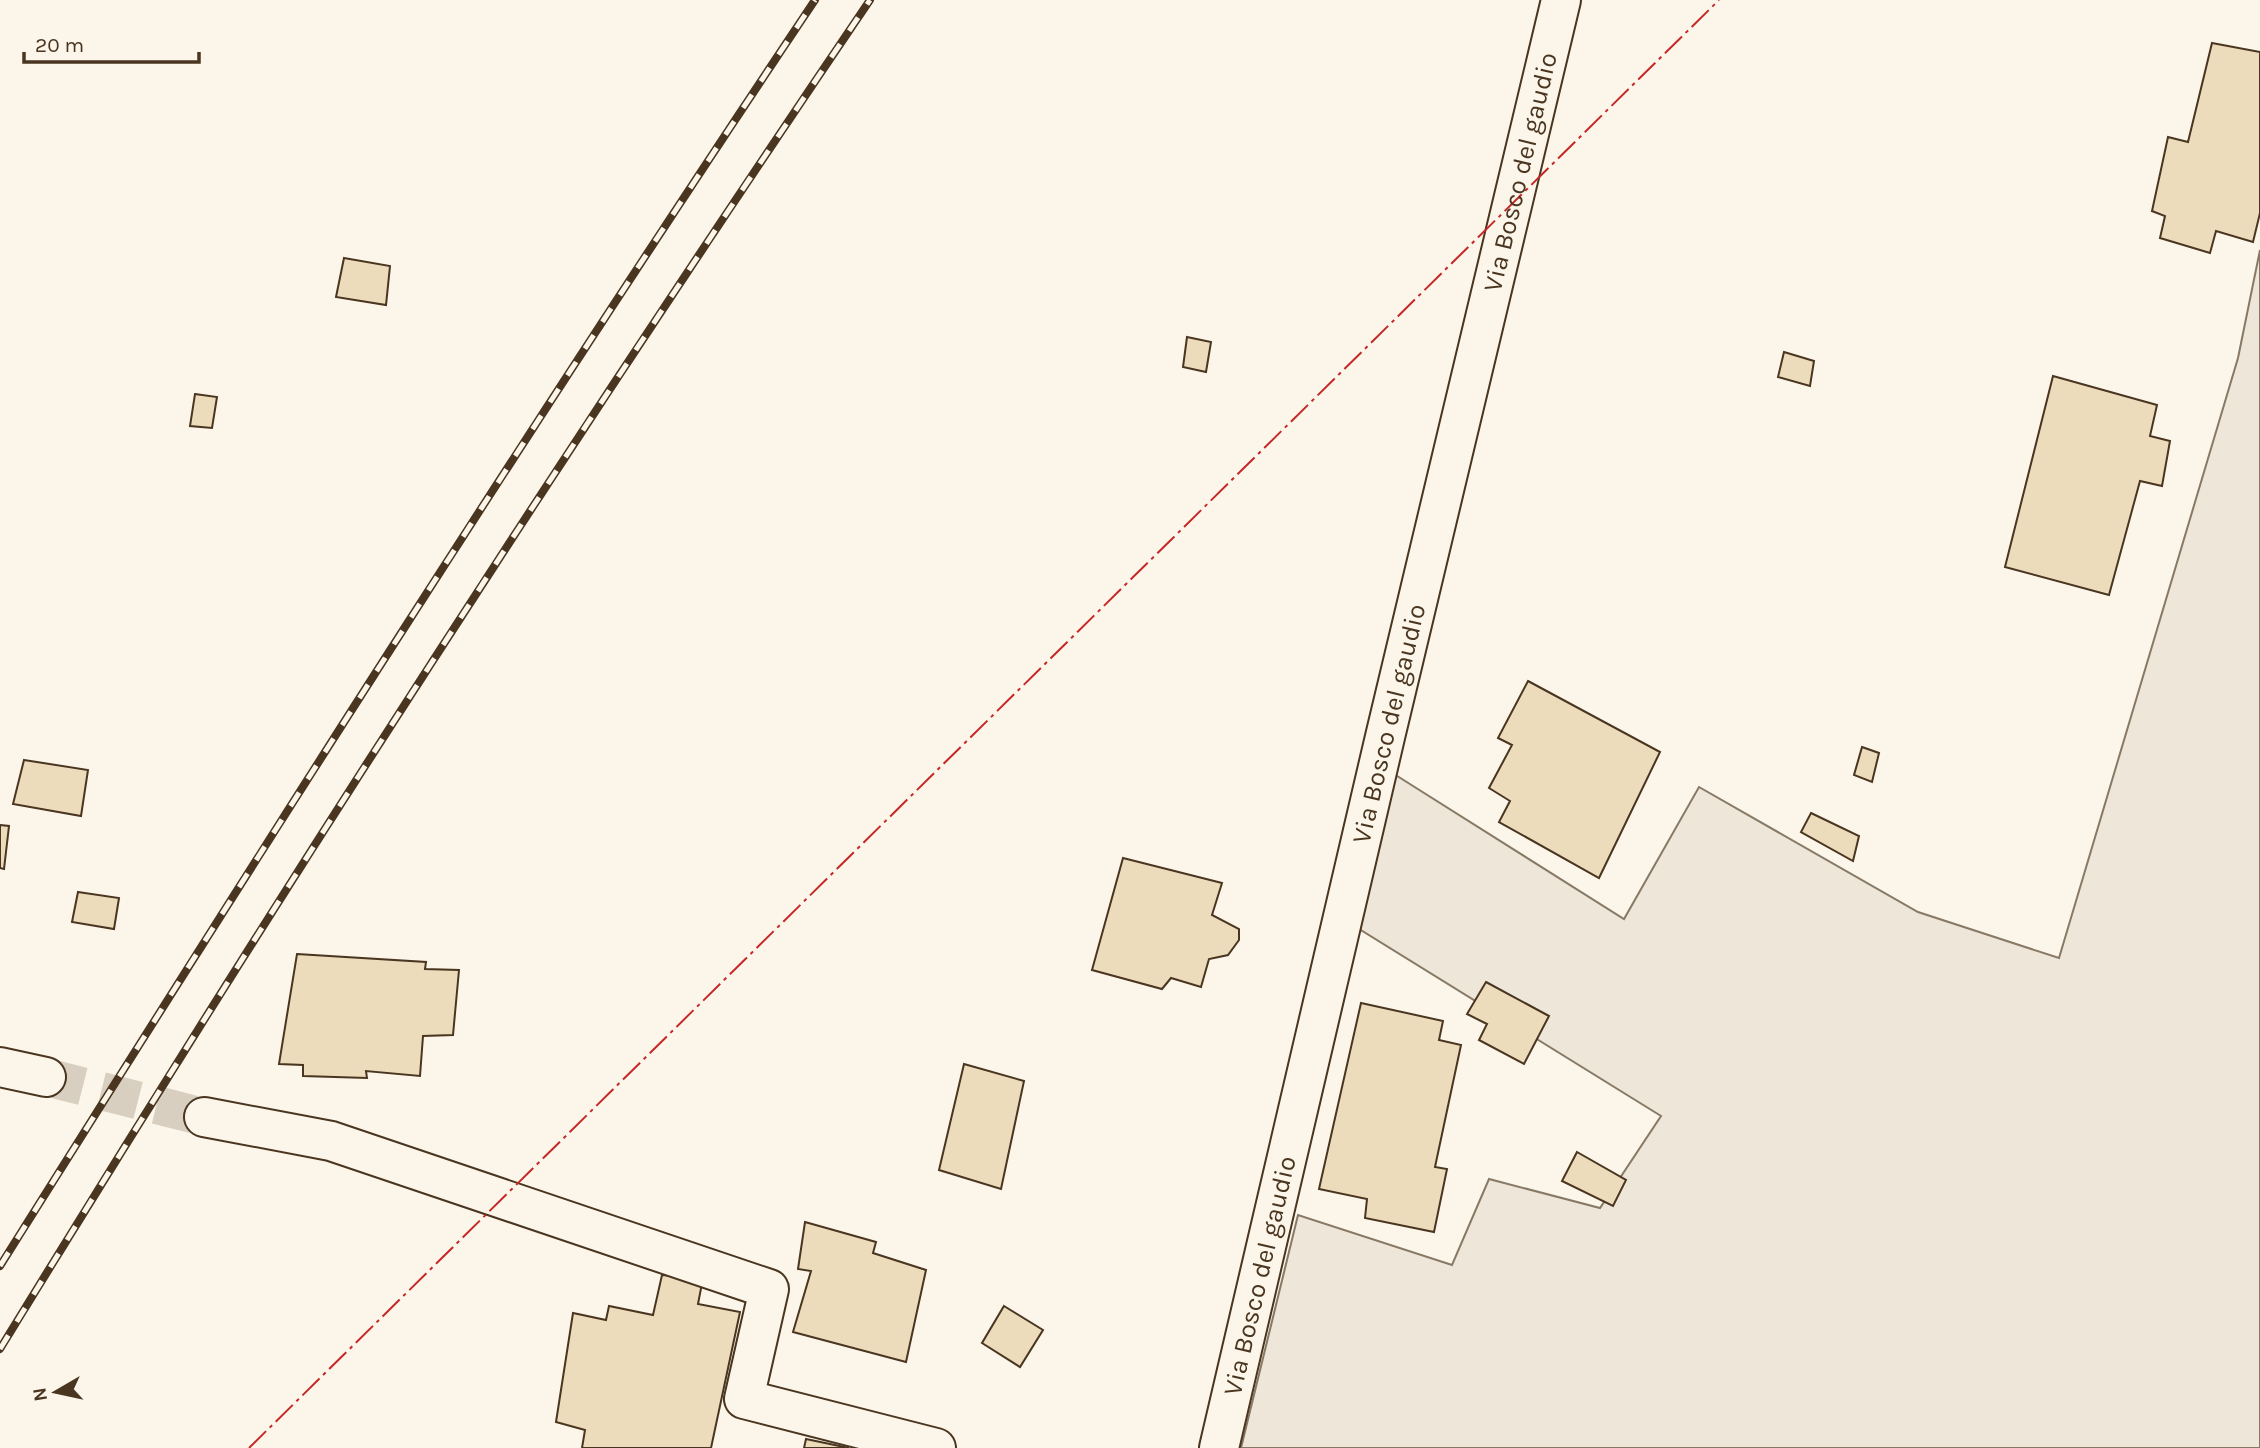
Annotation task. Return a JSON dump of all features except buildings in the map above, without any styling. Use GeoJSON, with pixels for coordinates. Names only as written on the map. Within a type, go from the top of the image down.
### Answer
{"type":"FeatureCollection","features":[{"type":"Feature","properties":{"kind":"street","name":"Via Bosco del gaudio"},"geometry":{"type":"LineString","coordinates":[[1219,1448],[1394,697],[1561,0]]}},
{"type":"Feature","properties":{"kind":"street"},"geometry":{"type":"LineString","coordinates":[[0,1067],[46,1077]]}},
{"type":"Feature","properties":{"kind":"street"},"geometry":{"type":"LineString","coordinates":[[204,1116],[331,1141],[769,1289],[744,1399],[936,1448]]}},
{"type":"Feature","properties":{"kind":"shaded area"},"geometry":{"type":"Polygon","coordinates":[[[2260,250],[2260,1448],[1241,1448],[1298,1215],[1452,1265],[1489,1179],[1600,1208],[1661,1116],[1356,927],[1394,774],[1624,919],[1699,787],[1918,912],[2059,958],[2238,358],[2260,250]]]}},
{"type":"Feature","properties":{"kind":"tunnel"},"geometry":{"type":"LineString","coordinates":[[46,1077],[204,1117]]}},
{"type":"Feature","properties":{"kind":"railway"},"geometry":{"type":"LineString","coordinates":[[0,1266],[403,630],[815,0]]}},
{"type":"Feature","properties":{"kind":"railway"},"geometry":{"type":"LineString","coordinates":[[0,1349],[211,1008],[427,670],[536,501],[870,0]]}},
{"type":"Feature","properties":{"kind":"power"},"geometry":{"type":"LineString","coordinates":[[249,1448],[1719,0]]}}]}
